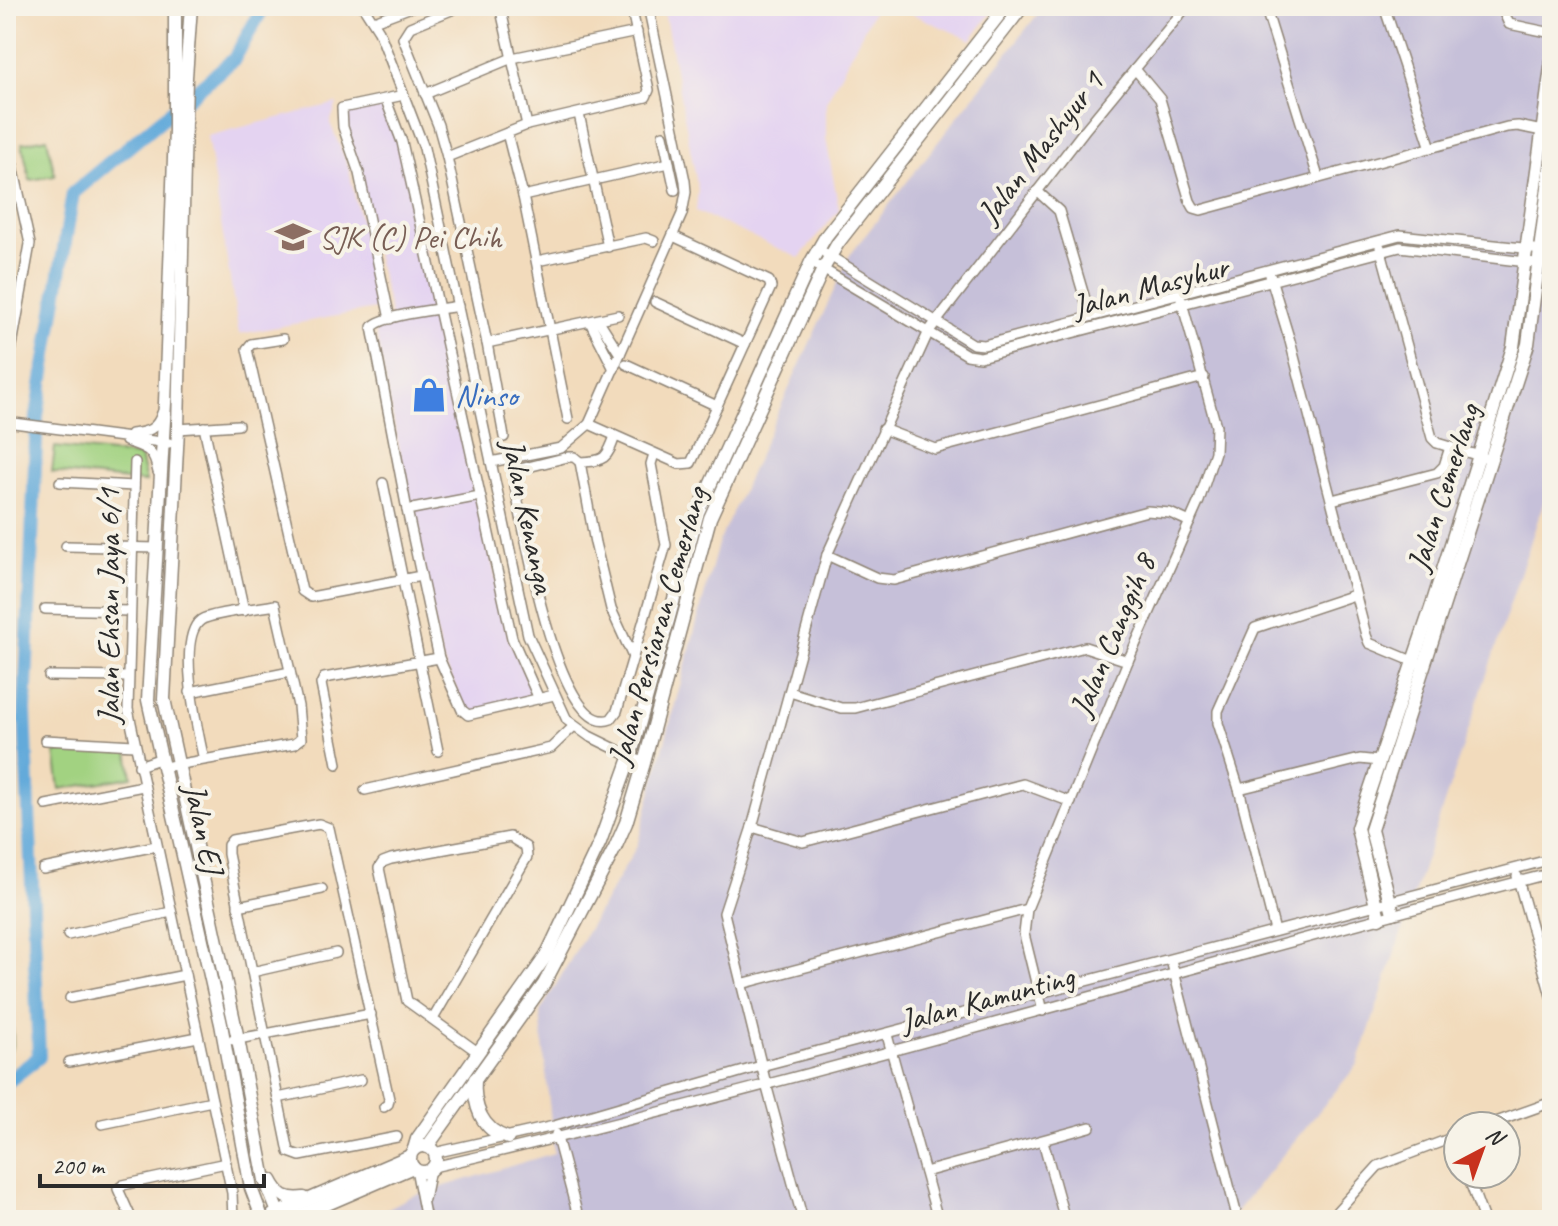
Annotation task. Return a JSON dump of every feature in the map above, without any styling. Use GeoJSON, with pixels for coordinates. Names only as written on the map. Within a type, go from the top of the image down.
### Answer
{"type":"FeatureCollection","features":[{"type":"Feature","properties":{"kind":"main road"},"geometry":{"type":"LineString","coordinates":[[175,6],[181,81],[180,127]]}},
{"type":"Feature","properties":{"kind":"main road"},"geometry":{"type":"LineString","coordinates":[[181,81],[191,6]]}},
{"type":"Feature","properties":{"kind":"main road","name":"Jalan Persiaran Cemerlang"},"geometry":{"type":"LineString","coordinates":[[422,1160],[417,1139],[546,956],[600,842],[630,758],[698,512],[811,262],[1006,6]]}},
{"type":"Feature","properties":{"kind":"main road","name":"Jalan Persiaran Cemerlang"},"geometry":{"type":"LineString","coordinates":[[422,1160],[475,1079],[544,984],[615,848],[644,763],[710,518],[823,269],[838,243],[1023,6]]}},
{"type":"Feature","properties":{"kind":"main road","name":"Jalan Cemerlang"},"geometry":{"type":"LineString","coordinates":[[1486,458],[1513,347],[1548,132],[1552,60]]}},
{"type":"Feature","properties":{"kind":"main road","name":"Jalan EJ"},"geometry":{"type":"LineString","coordinates":[[180,127],[148,692],[224,1042],[251,1188],[262,1220]]}},
{"type":"Feature","properties":{"kind":"main road","name":"Jalan EJ"},"geometry":{"type":"LineString","coordinates":[[180,127],[178,429],[164,699],[267,1187],[283,1218]]}},
{"type":"Feature","properties":{"kind":"main road","name":"Jalan Cemerlang"},"geometry":{"type":"LineString","coordinates":[[1392,907],[1371,830],[1418,663],[1486,458],[1528,344],[1545,265],[1552,156]]}},
{"type":"Feature","properties":{"kind":"main road","name":"Jalan Cemerlang"},"geometry":{"type":"LineString","coordinates":[[1379,918],[1357,828],[1379,761],[1418,663]]}},
{"type":"Feature","properties":{"kind":"main road"},"geometry":{"type":"LineString","coordinates":[[475,1079],[475,1100],[481,1117],[493,1132],[508,1138]]}},
{"type":"Feature","properties":{"kind":"main road"},"geometry":{"type":"LineString","coordinates":[[262,1220],[283,1218],[422,1160]]}},
{"type":"Feature","properties":{"kind":"main road"},"geometry":{"type":"LineString","coordinates":[[262,1163],[281,1195],[318,1202]]}},
{"type":"Feature","properties":{"kind":"main road"},"geometry":{"type":"LineString","coordinates":[[304,1220],[318,1202]]}},
{"type":"Feature","properties":{"kind":"street","name":"Jalan Kenanga"},"geometry":{"type":"LineString","coordinates":[[363,6],[374,21],[424,148],[526,626],[562,713],[574,726],[644,763]]}},
{"type":"Feature","properties":{"kind":"street"},"geometry":{"type":"LineString","coordinates":[[374,21],[414,6]]}},
{"type":"Feature","properties":{"kind":"street"},"geometry":{"type":"LineString","coordinates":[[461,6],[410,27],[404,33],[403,42],[447,157],[504,437]]}},
{"type":"Feature","properties":{"kind":"street"},"geometry":{"type":"LineString","coordinates":[[500,6],[527,125]]}},
{"type":"Feature","properties":{"kind":"street"},"geometry":{"type":"LineString","coordinates":[[447,157],[527,125],[643,99],[649,92],[631,6]]}},
{"type":"Feature","properties":{"kind":"street"},"geometry":{"type":"LineString","coordinates":[[491,462],[561,448],[589,424],[682,214],[686,192],[648,6]]}},
{"type":"Feature","properties":{"kind":"street","name":"Jalan Mashyur 1"},"geometry":{"type":"LineString","coordinates":[[803,1220],[761,1066],[724,910],[752,827],[827,555],[929,331],[1037,191],[1187,6]]}},
{"type":"Feature","properties":{"kind":"street"},"geometry":{"type":"LineString","coordinates":[[1265,6],[1318,177]]}},
{"type":"Feature","properties":{"kind":"street"},"geometry":{"type":"LineString","coordinates":[[1384,6],[1431,148]]}},
{"type":"Feature","properties":{"kind":"street"},"geometry":{"type":"LineString","coordinates":[[1501,6],[1509,24],[1552,33]]}},
{"type":"Feature","properties":{"kind":"street"},"geometry":{"type":"LineString","coordinates":[[425,94],[512,58],[637,32]]}},
{"type":"Feature","properties":{"kind":"street"},"geometry":{"type":"LineString","coordinates":[[1135,69],[1160,99],[1194,208],[1201,210],[1507,127],[1548,132]]}},
{"type":"Feature","properties":{"kind":"street"},"geometry":{"type":"LineString","coordinates":[[390,319],[359,173],[343,127],[342,108],[404,95]]}},
{"type":"Feature","properties":{"kind":"street"},"geometry":{"type":"LineString","coordinates":[[386,100],[402,142],[512,638],[539,699]]}},
{"type":"Feature","properties":{"kind":"street"},"geometry":{"type":"LineString","coordinates":[[579,114],[608,247]]}},
{"type":"Feature","properties":{"kind":"street"},"geometry":{"type":"LineString","coordinates":[[507,133],[537,261],[568,419]]}},
{"type":"Feature","properties":{"kind":"street"},"geometry":{"type":"LineString","coordinates":[[6,134],[9,166],[30,244],[6,379]]}},
{"type":"Feature","properties":{"kind":"street"},"geometry":{"type":"LineString","coordinates":[[663,135],[675,190]]}},
{"type":"Feature","properties":{"kind":"street"},"geometry":{"type":"LineString","coordinates":[[523,196],[669,163]]}},
{"type":"Feature","properties":{"kind":"street"},"geometry":{"type":"LineString","coordinates":[[1037,191],[1059,211],[1090,316]]}},
{"type":"Feature","properties":{"kind":"street","name":"Jalan Masyhur"},"geometry":{"type":"LineString","coordinates":[[818,249],[973,344],[984,345],[1400,235],[1526,255]]}},
{"type":"Feature","properties":{"kind":"street"},"geometry":{"type":"LineString","coordinates":[[589,424],[654,454],[682,465],[688,464],[695,458],[771,289],[771,283],[673,236]]}},
{"type":"Feature","properties":{"kind":"street"},"geometry":{"type":"LineString","coordinates":[[537,261],[646,238],[654,241]]}},
{"type":"Feature","properties":{"kind":"street"},"geometry":{"type":"LineString","coordinates":[[1378,239],[1432,438],[1437,443],[1486,458]]}},
{"type":"Feature","properties":{"kind":"street","name":"Jalan Masyhur"},"geometry":{"type":"LineString","coordinates":[[811,262],[967,355],[980,357],[1381,250],[1400,247],[1526,255]]}},
{"type":"Feature","properties":{"kind":"street"},"geometry":{"type":"LineString","coordinates":[[1526,255],[1546,251]]}},
{"type":"Feature","properties":{"kind":"street"},"geometry":{"type":"LineString","coordinates":[[1526,255],[1545,265]]}},
{"type":"Feature","properties":{"kind":"street"},"geometry":{"type":"LineString","coordinates":[[1268,268],[1369,643],[1418,663]]}},
{"type":"Feature","properties":{"kind":"street","name":"Jalan Canggih 8"},"geometry":{"type":"LineString","coordinates":[[1043,1011],[1024,934],[1027,909],[1128,661],[1190,522],[1217,446],[1216,426],[1204,377],[1179,292]]}},
{"type":"Feature","properties":{"kind":"street"},"geometry":{"type":"LineString","coordinates":[[655,302],[745,344]]}},
{"type":"Feature","properties":{"kind":"street"},"geometry":{"type":"LineString","coordinates":[[458,306],[390,319],[374,324],[371,331],[439,658],[462,710],[468,715],[554,695]]}},
{"type":"Feature","properties":{"kind":"street"},"geometry":{"type":"LineString","coordinates":[[487,343],[618,315]]}},
{"type":"Feature","properties":{"kind":"street"},"geometry":{"type":"LineString","coordinates":[[593,321],[601,324],[620,354]]}},
{"type":"Feature","properties":{"kind":"street"},"geometry":{"type":"LineString","coordinates":[[593,321],[614,369]]}},
{"type":"Feature","properties":{"kind":"street"},"geometry":{"type":"LineString","coordinates":[[283,339],[251,344],[247,349],[302,591],[311,597],[421,576]]}},
{"type":"Feature","properties":{"kind":"street"},"geometry":{"type":"LineString","coordinates":[[626,364],[717,406]]}},
{"type":"Feature","properties":{"kind":"street"},"geometry":{"type":"LineString","coordinates":[[883,429],[935,449],[1204,377]]}},
{"type":"Feature","properties":{"kind":"street"},"geometry":{"type":"LineString","coordinates":[[116,436],[153,429],[159,422],[165,403]]}},
{"type":"Feature","properties":{"kind":"street"},"geometry":{"type":"LineString","coordinates":[[7,422],[176,444]]}},
{"type":"Feature","properties":{"kind":"street"},"geometry":{"type":"LineString","coordinates":[[178,429],[238,425]]}},
{"type":"Feature","properties":{"kind":"street"},"geometry":{"type":"LineString","coordinates":[[204,427],[244,611]]}},
{"type":"Feature","properties":{"kind":"street"},"geometry":{"type":"LineString","coordinates":[[116,436],[151,452],[160,479]]}},
{"type":"Feature","properties":{"kind":"street"},"geometry":{"type":"LineString","coordinates":[[615,436],[606,457],[580,462],[568,457],[514,472],[544,623],[576,701],[593,717],[608,720],[617,711],[666,545],[651,464],[654,454]]}},
{"type":"Feature","properties":{"kind":"street"},"geometry":{"type":"LineString","coordinates":[[1332,500],[1437,473],[1442,470],[1450,447]]}},
{"type":"Feature","properties":{"kind":"street","name":"Jalan Ehsan Jaya 6/1"},"geometry":{"type":"LineString","coordinates":[[135,462],[128,709],[226,1163],[233,1220]]}},
{"type":"Feature","properties":{"kind":"street"},"geometry":{"type":"LineString","coordinates":[[580,462],[611,609],[633,657]]}},
{"type":"Feature","properties":{"kind":"street"},"geometry":{"type":"LineString","coordinates":[[60,482],[134,486]]}},
{"type":"Feature","properties":{"kind":"street"},"geometry":{"type":"LineString","coordinates":[[383,483],[438,751]]}},
{"type":"Feature","properties":{"kind":"street"},"geometry":{"type":"LineString","coordinates":[[407,510],[498,496]]}},
{"type":"Feature","properties":{"kind":"street"},"geometry":{"type":"LineString","coordinates":[[827,555],[877,578],[894,580],[1147,511],[1170,513],[1190,522]]}},
{"type":"Feature","properties":{"kind":"street"},"geometry":{"type":"LineString","coordinates":[[66,546],[158,548]]}},
{"type":"Feature","properties":{"kind":"street"},"geometry":{"type":"LineString","coordinates":[[1275,931],[1239,789],[1218,723],[1218,711],[1255,628],[1354,595]]}},
{"type":"Feature","properties":{"kind":"street"},"geometry":{"type":"LineString","coordinates":[[139,766],[163,762],[179,764],[204,760],[291,745],[299,741],[302,733],[275,605],[205,617],[195,627],[190,692],[204,760]]}},
{"type":"Feature","properties":{"kind":"street"},"geometry":{"type":"LineString","coordinates":[[45,609],[130,611]]}},
{"type":"Feature","properties":{"kind":"street"},"geometry":{"type":"LineString","coordinates":[[790,692],[841,708],[855,708],[1082,647],[1128,661]]}},
{"type":"Feature","properties":{"kind":"street"},"geometry":{"type":"LineString","coordinates":[[337,764],[321,684],[324,678],[439,658]]}},
{"type":"Feature","properties":{"kind":"street"},"geometry":{"type":"LineString","coordinates":[[190,692],[290,672]]}},
{"type":"Feature","properties":{"kind":"street"},"geometry":{"type":"LineString","coordinates":[[49,676],[128,677]]}},
{"type":"Feature","properties":{"kind":"street"},"geometry":{"type":"LineString","coordinates":[[365,790],[551,748],[574,726]]}},
{"type":"Feature","properties":{"kind":"street"},"geometry":{"type":"LineString","coordinates":[[45,740],[134,745]]}},
{"type":"Feature","properties":{"kind":"street"},"geometry":{"type":"LineString","coordinates":[[1239,789],[1360,759],[1379,761]]}},
{"type":"Feature","properties":{"kind":"street"},"geometry":{"type":"LineString","coordinates":[[752,827],[803,842],[1023,784],[1071,802]]}},
{"type":"Feature","properties":{"kind":"street"},"geometry":{"type":"LineString","coordinates":[[46,805],[143,786]]}},
{"type":"Feature","properties":{"kind":"street"},"geometry":{"type":"LineString","coordinates":[[384,1107],[389,1099],[329,828],[322,824],[230,842],[227,851],[288,1149],[294,1156],[300,1156],[397,1137]]}},
{"type":"Feature","properties":{"kind":"street"},"geometry":{"type":"LineString","coordinates":[[433,1019],[527,857],[526,847],[510,837],[391,859],[380,864],[407,1001],[479,1053]]}},
{"type":"Feature","properties":{"kind":"street"},"geometry":{"type":"LineString","coordinates":[[43,869],[156,846]]}},
{"type":"Feature","properties":{"kind":"street","name":"Jalan Kamunting"},"geometry":{"type":"LineString","coordinates":[[422,1160],[558,1138],[1043,1011],[1379,918],[1392,907],[1552,859]]}},
{"type":"Feature","properties":{"kind":"street"},"geometry":{"type":"LineString","coordinates":[[1515,869],[1552,999]]}},
{"type":"Feature","properties":{"kind":"street","name":"Jalan Kamunting"},"geometry":{"type":"LineString","coordinates":[[422,1160],[554,1126],[761,1066],[1039,996],[1376,904],[1392,907],[1552,873]]}},
{"type":"Feature","properties":{"kind":"street"},"geometry":{"type":"LineString","coordinates":[[238,906],[322,889]]}},
{"type":"Feature","properties":{"kind":"street"},"geometry":{"type":"LineString","coordinates":[[741,984],[1027,909]]}},
{"type":"Feature","properties":{"kind":"street"},"geometry":{"type":"LineString","coordinates":[[68,935],[171,912]]}},
{"type":"Feature","properties":{"kind":"street"},"geometry":{"type":"LineString","coordinates":[[252,972],[336,953]]}},
{"type":"Feature","properties":{"kind":"street"},"geometry":{"type":"LineString","coordinates":[[1171,960],[1238,1220]]}},
{"type":"Feature","properties":{"kind":"street"},"geometry":{"type":"LineString","coordinates":[[70,998],[185,975]]}},
{"type":"Feature","properties":{"kind":"street"},"geometry":{"type":"LineString","coordinates":[[224,1042],[371,1014]]}},
{"type":"Feature","properties":{"kind":"street"},"geometry":{"type":"LineString","coordinates":[[887,1035],[938,1220]]}},
{"type":"Feature","properties":{"kind":"street"},"geometry":{"type":"LineString","coordinates":[[69,1062],[198,1037]]}},
{"type":"Feature","properties":{"kind":"street"},"geometry":{"type":"LineString","coordinates":[[278,1098],[361,1080]]}},
{"type":"Feature","properties":{"kind":"street"},"geometry":{"type":"LineString","coordinates":[[102,1124],[212,1101]]}},
{"type":"Feature","properties":{"kind":"street"},"geometry":{"type":"LineString","coordinates":[[1522,1113],[1552,1102]]}},
{"type":"Feature","properties":{"kind":"street"},"geometry":{"type":"LineString","coordinates":[[554,1126],[579,1220]]}},
{"type":"Feature","properties":{"kind":"street"},"geometry":{"type":"LineString","coordinates":[[925,1172],[1090,1127]]}},
{"type":"Feature","properties":{"kind":"street"},"geometry":{"type":"LineString","coordinates":[[1043,1141],[1065,1220]]}},
{"type":"Feature","properties":{"kind":"street"},"geometry":{"type":"LineString","coordinates":[[1329,1220],[1378,1166],[1442,1141]]}},
{"type":"Feature","properties":{"kind":"street"},"geometry":{"type":"LineString","coordinates":[[422,1160],[426,1220]]}},
{"type":"Feature","properties":{"kind":"street"},"geometry":{"type":"LineString","coordinates":[[132,1220],[119,1196],[118,1189],[123,1185],[226,1163]]}},
{"type":"Feature","properties":{"kind":"street"},"geometry":{"type":"LineString","coordinates":[[1473,1190],[1484,1220]]}},
{"type":"Feature","properties":{"kind":"shaded area"},"geometry":{"type":"Polygon","coordinates":[[[663,6],[876,6],[826,102],[826,138],[839,210],[799,258],[696,211],[698,189],[663,6]]]}},
{"type":"Feature","properties":{"kind":"shaded area"},"geometry":{"type":"Polygon","coordinates":[[[894,6],[996,6],[971,40],[894,6]]]}},
{"type":"Feature","properties":{"kind":"shaded area"},"geometry":{"type":"Polygon","coordinates":[[[1044,6],[1552,6],[1552,477],[1358,1064],[1229,1220],[365,1220],[412,1196],[554,1153],[540,1012],[637,846],[718,544],[850,255],[1044,6]]]}},
{"type":"Feature","properties":{"kind":"shaded area","name":"SJK (C) Pei Chih"},"geometry":{"type":"Polygon","coordinates":[[[337,103],[330,123],[348,166],[380,308],[239,334],[207,136],[337,103]]]}},
{"type":"Feature","properties":{"kind":"shaded area"},"geometry":{"type":"Polygon","coordinates":[[[384,103],[400,143],[509,639],[535,696],[472,713],[466,709],[441,656],[375,328],[392,321],[346,127],[345,109],[384,103]]]}},
{"type":"Feature","properties":{"kind":"green space"},"geometry":{"type":"Polygon","coordinates":[[[47,138],[55,176],[30,180],[22,143],[47,138]]]}},
{"type":"Feature","properties":{"kind":"green space"},"geometry":{"type":"Polygon","coordinates":[[[55,447],[140,456],[146,482],[52,472],[55,447]]]}},
{"type":"Feature","properties":{"kind":"green space"},"geometry":{"type":"Polygon","coordinates":[[[128,751],[132,777],[60,789],[55,752],[128,751]]]}},
{"type":"Feature","properties":{"kind":"green space"},"geometry":{"type":"Polygon","coordinates":[[[6,894],[13,1045],[6,1058],[6,894]]]}},
{"type":"Feature","properties":{"kind":"waterway"},"geometry":{"type":"LineString","coordinates":[[6,1083],[39,1057],[25,711],[37,416],[73,193],[234,59],[264,6]]}},
{"type":"Feature","properties":{"kind":"place","name":"SJK (C) Pei Chih"},"geometry":{"type":"Point","coordinates":[293,237]}},
{"type":"Feature","properties":{"kind":"place","name":"Ninso"},"geometry":{"type":"Point","coordinates":[429,395]}}]}
